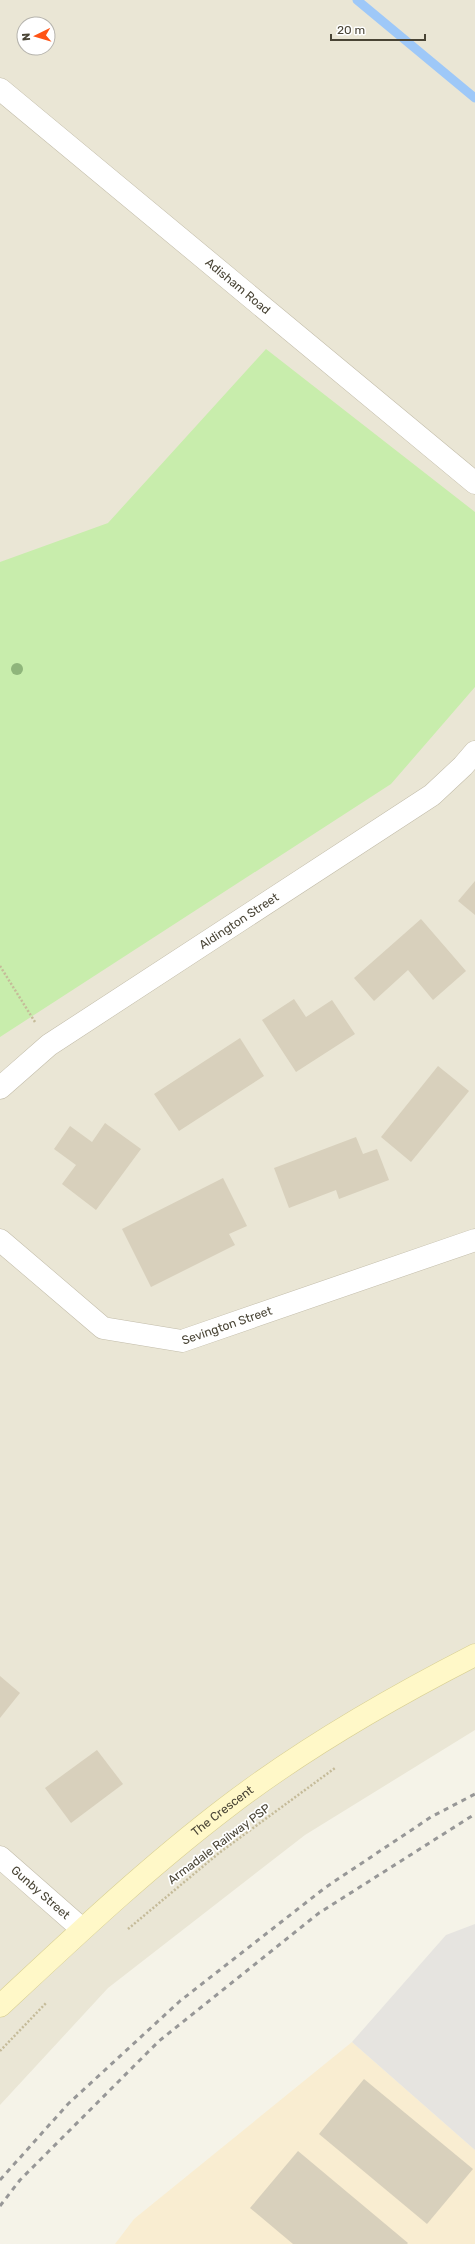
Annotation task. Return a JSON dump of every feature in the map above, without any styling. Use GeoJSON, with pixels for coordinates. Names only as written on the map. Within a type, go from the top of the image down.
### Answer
{"type":"FeatureCollection","features":[{"type":"Feature","properties":{"kind":"main road","name":"The Crescent"},"geometry":{"type":"LineString","coordinates":[[0,2006],[82,1929],[190,1836],[266,1779],[342,1729],[475,1655]]}},
{"type":"Feature","properties":{"kind":"street","name":"Adisham Road"},"geometry":{"type":"LineString","coordinates":[[0,89],[475,483]]}},
{"type":"Feature","properties":{"kind":"street","name":"Aldington Street"},"geometry":{"type":"LineString","coordinates":[[0,1088],[49,1045],[432,795],[463,766],[475,752]]}},
{"type":"Feature","properties":{"kind":"street","name":"Sevington Street"},"geometry":{"type":"LineString","coordinates":[[0,1240],[103,1328],[182,1341],[475,1240]]}},
{"type":"Feature","properties":{"kind":"street","name":"Gunby Street"},"geometry":{"type":"LineString","coordinates":[[0,1856],[82,1929]]}},
{"type":"Feature","properties":{"kind":"path"},"geometry":{"type":"LineString","coordinates":[[0,966],[49,1045]]}},
{"type":"Feature","properties":{"kind":"path","name":"Armadale Railway PSP"},"geometry":{"type":"LineString","coordinates":[[125,1931],[219,1853],[342,1763]]}},
{"type":"Feature","properties":{"kind":"path"},"geometry":{"type":"LineString","coordinates":[[0,2051],[50,2000]]}},
{"type":"Feature","properties":{"kind":"shaded area"},"geometry":{"type":"Polygon","coordinates":[[[0,0],[475,0],[475,1730],[305,1835],[108,1988],[0,2105],[0,0]]]}},
{"type":"Feature","properties":{"kind":"shaded area"},"geometry":{"type":"Polygon","coordinates":[[[475,1924],[475,2150],[352,2042],[446,1935],[475,1924]]]}},
{"type":"Feature","properties":{"kind":"shaded area"},"geometry":{"type":"Polygon","coordinates":[[[352,2042],[475,2150],[475,2244],[115,2244],[134,2219],[352,2042]]]}},
{"type":"Feature","properties":{"kind":"green space"},"geometry":{"type":"Polygon","coordinates":[[[266,349],[475,512],[475,687],[391,784],[0,1037],[0,562],[108,523],[266,349]]]}},
{"type":"Feature","properties":{"kind":"building"},"geometry":{"type":"Polygon","coordinates":[[[475,881],[475,915],[458,901],[475,881]]]}},
{"type":"Feature","properties":{"kind":"building"},"geometry":{"type":"Polygon","coordinates":[[[421,919],[466,971],[433,1000],[408,970],[374,1001],[354,978],[421,919]]]}},
{"type":"Feature","properties":{"kind":"building"},"geometry":{"type":"Polygon","coordinates":[[[294,999],[306,1017],[332,1000],[355,1034],[296,1072],[262,1020],[294,999]]]}},
{"type":"Feature","properties":{"kind":"building"},"geometry":{"type":"Polygon","coordinates":[[[240,1038],[264,1076],[179,1131],[154,1094],[240,1038]]]}},
{"type":"Feature","properties":{"kind":"building"},"geometry":{"type":"Polygon","coordinates":[[[438,1066],[469,1091],[411,1162],[381,1137],[438,1066]]]}},
{"type":"Feature","properties":{"kind":"building"},"geometry":{"type":"Polygon","coordinates":[[[105,1123],[141,1149],[96,1210],[62,1184],[76,1165],[54,1149],[70,1126],[92,1142],[105,1123]]]}},
{"type":"Feature","properties":{"kind":"building"},"geometry":{"type":"Polygon","coordinates":[[[356,1137],[363,1154],[377,1149],[389,1180],[339,1199],[336,1190],[289,1208],[274,1168],[356,1137]]]}},
{"type":"Feature","properties":{"kind":"building"},"geometry":{"type":"Polygon","coordinates":[[[223,1178],[247,1226],[229,1234],[235,1245],[151,1287],[122,1229],[223,1178]]]}},
{"type":"Feature","properties":{"kind":"building"},"geometry":{"type":"Polygon","coordinates":[[[0,1676],[20,1693],[0,1718],[0,1676]]]}},
{"type":"Feature","properties":{"kind":"building"},"geometry":{"type":"Polygon","coordinates":[[[97,1750],[123,1784],[71,1823],[45,1788],[97,1750]]]}},
{"type":"Feature","properties":{"kind":"building"},"geometry":{"type":"Polygon","coordinates":[[[364,2079],[473,2169],[427,2224],[319,2134],[364,2079]]]}},
{"type":"Feature","properties":{"kind":"building"},"geometry":{"type":"Polygon","coordinates":[[[298,2151],[408,2243],[293,2244],[250,2208],[298,2151]]]}},
{"type":"Feature","properties":{"kind":"waterway"},"geometry":{"type":"LineString","coordinates":[[357,0],[475,98]]}},
{"type":"Feature","properties":{"kind":"railway"},"geometry":{"type":"LineString","coordinates":[[0,2180],[68,2104],[180,2001],[326,1887],[431,1817],[475,1794]]}},
{"type":"Feature","properties":{"kind":"railway"},"geometry":{"type":"LineString","coordinates":[[0,2206],[20,2180],[159,2041],[319,1913],[475,1814]]}}]}
